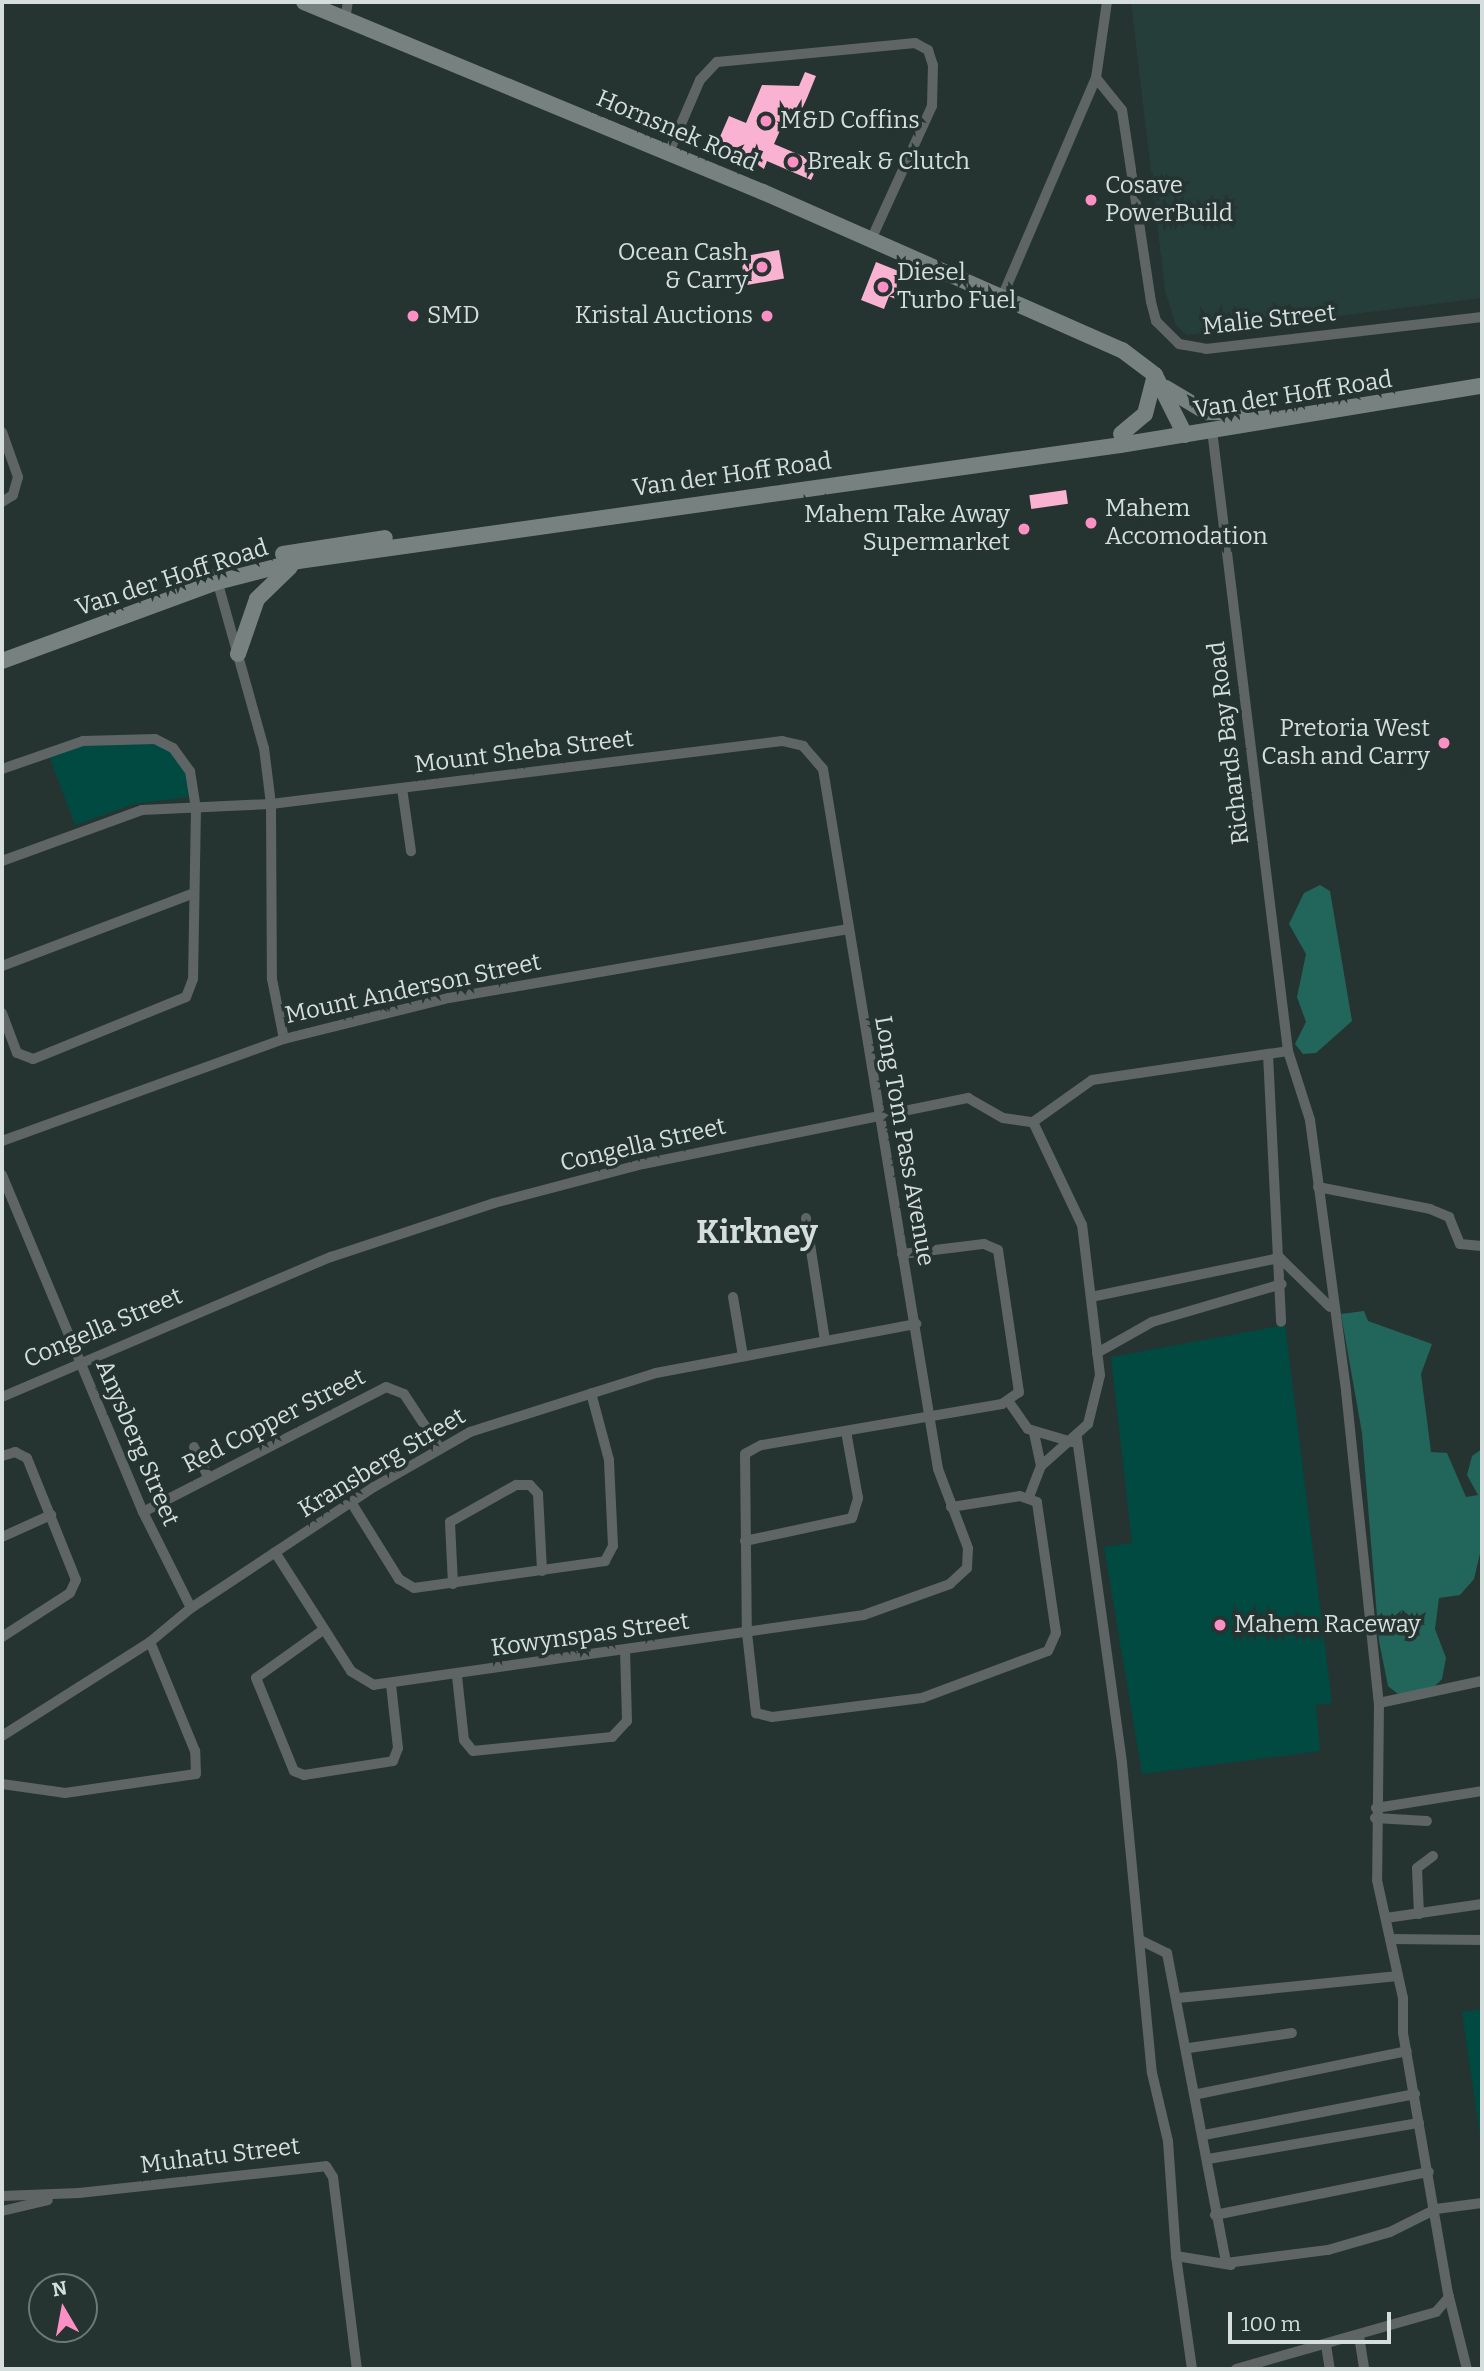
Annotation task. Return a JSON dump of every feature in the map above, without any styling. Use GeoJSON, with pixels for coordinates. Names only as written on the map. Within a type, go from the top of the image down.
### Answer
{"type":"FeatureCollection","features":[{"type":"Feature","properties":{"kind":"main road","name":"Hornsnek Road"},"geometry":{"type":"LineString","coordinates":[[304,2],[669,152],[1122,350],[1160,381],[1183,429]]}},
{"type":"Feature","properties":{"kind":"main road"},"geometry":{"type":"LineString","coordinates":[[1121,434],[1145,414],[1160,381],[1206,412],[1265,413]]}},
{"type":"Feature","properties":{"kind":"main road","name":"Van der Hoff Road"},"geometry":{"type":"LineString","coordinates":[[2,661],[216,578],[298,561],[1183,429],[1265,413],[1482,385]]}},
{"type":"Feature","properties":{"kind":"main road","name":"Van der Hoff Road"},"geometry":{"type":"LineString","coordinates":[[2,653],[216,578],[344,543],[1121,434],[1183,429],[1212,430],[1482,385]]}},
{"type":"Feature","properties":{"kind":"main road"},"geometry":{"type":"LineString","coordinates":[[238,654],[257,599],[298,561]]}},
{"type":"Feature","properties":{"kind":"street"},"geometry":{"type":"LineString","coordinates":[[345,20],[348,2]]}},
{"type":"Feature","properties":{"kind":"street"},"geometry":{"type":"LineString","coordinates":[[1002,297],[1096,78],[1107,2]]}},
{"type":"Feature","properties":{"kind":"street"},"geometry":{"type":"LineString","coordinates":[[669,152],[700,80],[717,62],[907,42],[923,46],[933,65],[932,106],[872,240]]}},
{"type":"Feature","properties":{"kind":"street","name":"Malie Street"},"geometry":{"type":"LineString","coordinates":[[1096,78],[1122,110],[1151,302],[1156,321],[1179,344],[1206,349],[1482,317]]}},
{"type":"Feature","properties":{"kind":"street","name":"Richards Bay Road"},"geometry":{"type":"LineString","coordinates":[[1212,430],[1288,1051],[1310,1120],[1331,1308],[1346,1391],[1379,1703],[1377,1880],[1398,1976],[1407,2051],[1449,2297],[1467,2369]]}},
{"type":"Feature","properties":{"kind":"street"},"geometry":{"type":"LineString","coordinates":[[2,432],[18,477],[13,495],[2,502]]}},
{"type":"Feature","properties":{"kind":"street"},"geometry":{"type":"LineString","coordinates":[[216,578],[264,748],[271,804],[272,979],[284,1039]]}},
{"type":"Feature","properties":{"kind":"street"},"geometry":{"type":"LineString","coordinates":[[2,769],[83,741],[155,739],[173,748],[190,771],[196,808],[193,979],[186,997],[175,1005],[33,1059],[17,1053],[2,1013]]}},
{"type":"Feature","properties":{"kind":"street","name":"Mount Sheba Street"},"geometry":{"type":"LineString","coordinates":[[2,861],[130,813],[271,804],[782,741]]}},
{"type":"Feature","properties":{"kind":"street","name":"Long Tom Pass Avenue"},"geometry":{"type":"LineString","coordinates":[[782,741],[803,746],[823,769],[877,1118],[916,1324],[930,1416],[951,1507],[968,1548],[967,1568]]}},
{"type":"Feature","properties":{"kind":"street"},"geometry":{"type":"LineString","coordinates":[[402,788],[411,851]]}},
{"type":"Feature","properties":{"kind":"street"},"geometry":{"type":"LineString","coordinates":[[2,966],[194,893]]}},
{"type":"Feature","properties":{"kind":"street","name":"Mount Anderson Street"},"geometry":{"type":"LineString","coordinates":[[2,1141],[284,1039],[463,996],[847,929]]}},
{"type":"Feature","properties":{"kind":"street"},"geometry":{"type":"LineString","coordinates":[[1029,1497],[1041,1466],[1074,1440],[1088,1424],[1099,1390],[1082,1225],[1032,1122],[1092,1080],[1288,1051]]}},
{"type":"Feature","properties":{"kind":"street"},"geometry":{"type":"LineString","coordinates":[[1268,1054],[1282,1284],[1281,1322]]}},
{"type":"Feature","properties":{"kind":"street","name":"Congella Street"},"geometry":{"type":"LineString","coordinates":[[2,1396],[15,1387],[331,1257],[494,1203],[643,1164],[968,1098],[1003,1118],[1032,1122]]}},
{"type":"Feature","properties":{"kind":"street","name":"Anysberg Street"},"geometry":{"type":"LineString","coordinates":[[2,1175],[143,1512],[191,1608]]}},
{"type":"Feature","properties":{"kind":"street"},"geometry":{"type":"LineString","coordinates":[[1318,1187],[1430,1209],[1449,1216],[1460,1244],[1482,1246]]}},
{"type":"Feature","properties":{"kind":"street"},"geometry":{"type":"LineString","coordinates":[[806,1218],[825,1341]]}},
{"type":"Feature","properties":{"kind":"street"},"geometry":{"type":"LineString","coordinates":[[902,1254],[984,1244],[1001,1253],[1021,1381],[1009,1402]]}},
{"type":"Feature","properties":{"kind":"street"},"geometry":{"type":"LineString","coordinates":[[1091,1297],[1280,1258]]}},
{"type":"Feature","properties":{"kind":"street"},"geometry":{"type":"LineString","coordinates":[[1280,1258],[1331,1308]]}},
{"type":"Feature","properties":{"kind":"street"},"geometry":{"type":"LineString","coordinates":[[1097,1353],[1152,1322],[1282,1284]]}},
{"type":"Feature","properties":{"kind":"street"},"geometry":{"type":"LineString","coordinates":[[733,1297],[743,1356]]}},
{"type":"Feature","properties":{"kind":"street","name":"Kransberg Street"},"geometry":{"type":"LineString","coordinates":[[2,1736],[150,1642],[191,1608],[351,1502],[439,1447],[470,1432],[591,1393],[743,1356],[916,1324]]}},
{"type":"Feature","properties":{"kind":"street","name":"Congella Street"},"geometry":{"type":"LineString","coordinates":[[2,1389],[15,1387]]}},
{"type":"Feature","properties":{"kind":"street","name":"Red Copper Street"},"geometry":{"type":"LineString","coordinates":[[143,1512],[386,1387],[404,1394],[439,1447]]}},
{"type":"Feature","properties":{"kind":"street"},"geometry":{"type":"LineString","coordinates":[[351,1502],[407,1585],[453,1584],[600,1563],[611,1555],[609,1460],[591,1393]]}},
{"type":"Feature","properties":{"kind":"street"},"geometry":{"type":"LineString","coordinates":[[1009,1402],[748,1450],[741,1467],[751,1706],[765,1717],[932,1696],[1043,1655],[1056,1633],[1042,1513],[1029,1497]]}},
{"type":"Feature","properties":{"kind":"street"},"geometry":{"type":"LineString","coordinates":[[1009,1402],[1034,1433],[1041,1466]]}},
{"type":"Feature","properties":{"kind":"street"},"geometry":{"type":"LineString","coordinates":[[745,1541],[852,1518],[858,1498],[846,1431]]}},
{"type":"Feature","properties":{"kind":"street"},"geometry":{"type":"LineString","coordinates":[[1034,1433],[1074,1440]]}},
{"type":"Feature","properties":{"kind":"street"},"geometry":{"type":"LineString","coordinates":[[1074,1440],[1094,1535],[1140,1940],[1152,2073],[1169,2155],[1176,2256],[1192,2369]]}},
{"type":"Feature","properties":{"kind":"street"},"geometry":{"type":"LineString","coordinates":[[194,1447],[208,1477]]}},
{"type":"Feature","properties":{"kind":"street"},"geometry":{"type":"LineString","coordinates":[[2,1456],[15,1452],[27,1458],[51,1516],[75,1586],[2,1637]]}},
{"type":"Feature","properties":{"kind":"street"},"geometry":{"type":"LineString","coordinates":[[453,1584],[450,1522],[516,1485],[530,1485],[538,1494],[542,1571]]}},
{"type":"Feature","properties":{"kind":"street"},"geometry":{"type":"LineString","coordinates":[[951,1507],[1029,1497]]}},
{"type":"Feature","properties":{"kind":"street"},"geometry":{"type":"LineString","coordinates":[[2,1537],[51,1516]]}},
{"type":"Feature","properties":{"kind":"street","name":"Kowynspas Street"},"geometry":{"type":"LineString","coordinates":[[275,1552],[323,1630],[361,1680],[391,1685],[887,1610],[950,1584],[967,1568]]}},
{"type":"Feature","properties":{"kind":"street"},"geometry":{"type":"LineString","coordinates":[[323,1630],[256,1678],[294,1771],[304,1775],[393,1760],[398,1748],[391,1685]]}},
{"type":"Feature","properties":{"kind":"street"},"geometry":{"type":"LineString","coordinates":[[2,1784],[65,1793],[196,1774],[195,1751],[150,1642]]}},
{"type":"Feature","properties":{"kind":"street"},"geometry":{"type":"LineString","coordinates":[[457,1676],[464,1740],[473,1751],[612,1737],[627,1721],[625,1650]]}},
{"type":"Feature","properties":{"kind":"street"},"geometry":{"type":"LineString","coordinates":[[1379,1703],[1482,1681]]}},
{"type":"Feature","properties":{"kind":"street"},"geometry":{"type":"LineString","coordinates":[[1376,1813],[1482,1791]]}},
{"type":"Feature","properties":{"kind":"street"},"geometry":{"type":"LineString","coordinates":[[1376,1813],[1427,1821]]}},
{"type":"Feature","properties":{"kind":"street"},"geometry":{"type":"LineString","coordinates":[[1419,1914],[1417,1868],[1433,1856]]}},
{"type":"Feature","properties":{"kind":"street"},"geometry":{"type":"LineString","coordinates":[[1386,1919],[1482,1904]]}},
{"type":"Feature","properties":{"kind":"street"},"geometry":{"type":"LineString","coordinates":[[1390,1939],[1482,1940]]}},
{"type":"Feature","properties":{"kind":"street"},"geometry":{"type":"LineString","coordinates":[[1140,1940],[1167,1953],[1198,2094],[1215,2215],[1226,2263],[1231,2265]]}},
{"type":"Feature","properties":{"kind":"street"},"geometry":{"type":"LineString","coordinates":[[1178,1998],[1398,1976]]}},
{"type":"Feature","properties":{"kind":"street"},"geometry":{"type":"LineString","coordinates":[[1189,2048],[1292,2033]]}},
{"type":"Feature","properties":{"kind":"street"},"geometry":{"type":"LineString","coordinates":[[1198,2094],[1407,2051]]}},
{"type":"Feature","properties":{"kind":"street"},"geometry":{"type":"LineString","coordinates":[[1204,2134],[1415,2094]]}},
{"type":"Feature","properties":{"kind":"street"},"geometry":{"type":"LineString","coordinates":[[1208,2159],[1419,2123]]}},
{"type":"Feature","properties":{"kind":"street","name":"Muhatu Street"},"geometry":{"type":"LineString","coordinates":[[79,2193],[326,2166],[333,2177],[357,2369]]}},
{"type":"Feature","properties":{"kind":"street"},"geometry":{"type":"LineString","coordinates":[[1215,2215],[1429,2172]]}},
{"type":"Feature","properties":{"kind":"street"},"geometry":{"type":"LineString","coordinates":[[2,2196],[79,2193]]}},
{"type":"Feature","properties":{"kind":"street"},"geometry":{"type":"LineString","coordinates":[[2,2211],[79,2193]]}},
{"type":"Feature","properties":{"kind":"street"},"geometry":{"type":"LineString","coordinates":[[1176,2256],[1231,2265],[1328,2250],[1390,2232],[1436,2209],[1482,2203]]}},
{"type":"Feature","properties":{"kind":"street"},"geometry":{"type":"LineString","coordinates":[[1236,2369],[1276,2364],[1326,2345],[1436,2312],[1449,2297]]}},
{"type":"Feature","properties":{"kind":"street"},"geometry":{"type":"LineString","coordinates":[[1359,2336],[1364,2369]]}},
{"type":"Feature","properties":{"kind":"street"},"geometry":{"type":"LineString","coordinates":[[1326,2345],[1330,2369]]}},
{"type":"Feature","properties":{"kind":"shaded area"},"geometry":{"type":"Polygon","coordinates":[[[1131,2],[1482,2],[1482,298],[1187,335],[1176,326],[1165,290],[1131,2]]]}},
{"type":"Feature","properties":{"kind":"green space"},"geometry":{"type":"Polygon","coordinates":[[[154,743],[166,747],[183,766],[191,788],[188,797],[134,804],[75,825],[49,756],[73,746],[154,743]]]}},
{"type":"Feature","properties":{"kind":"green space"},"geometry":{"type":"Polygon","coordinates":[[[1320,885],[1330,891],[1352,1021],[1316,1053],[1303,1054],[1295,1044],[1306,1022],[1297,997],[1306,954],[1289,924],[1304,893],[1320,885]]]}},
{"type":"Feature","properties":{"kind":"green space"},"geometry":{"type":"Polygon","coordinates":[[[1364,1311],[1368,1321],[1432,1344],[1421,1374],[1431,1452],[1447,1453],[1466,1497],[1478,1495],[1467,1475],[1472,1456],[1482,1449],[1482,1545],[1474,1579],[1460,1595],[1439,1598],[1435,1629],[1446,1658],[1442,1679],[1434,1687],[1398,1694],[1388,1686],[1379,1641],[1362,1433],[1341,1314],[1364,1311]]]}},
{"type":"Feature","properties":{"kind":"green space","name":"Mahem Raceway"},"geometry":{"type":"Polygon","coordinates":[[[1285,1325],[1332,1703],[1316,1705],[1320,1751],[1142,1774],[1104,1547],[1132,1543],[1111,1357],[1285,1325]]]}},
{"type":"Feature","properties":{"kind":"green space"},"geometry":{"type":"Polygon","coordinates":[[[1482,2009],[1482,2151],[1462,2012],[1482,2009]]]}},
{"type":"Feature","properties":{"kind":"building","name":"M&D Coffins"},"geometry":{"type":"Polygon","coordinates":[[[805,72],[816,76],[807,98],[800,113],[790,108],[774,144],[819,163],[811,180],[767,161],[764,169],[719,139],[729,116],[746,123],[762,85],[799,86],[805,72]]]}},
{"type":"Feature","properties":{"kind":"building","name":"Ocean Cash & Carry"},"geometry":{"type":"Polygon","coordinates":[[[779,250],[784,279],[746,285],[741,257],[779,250]]]}},
{"type":"Feature","properties":{"kind":"building","name":"Diesel Turbo Fuel"},"geometry":{"type":"Polygon","coordinates":[[[876,262],[901,272],[895,299],[889,296],[884,309],[861,300],[876,262]]]}},
{"type":"Feature","properties":{"kind":"building"},"geometry":{"type":"Polygon","coordinates":[[[1066,490],[1068,504],[1031,509],[1029,495],[1066,490]]]}},
{"type":"Feature","properties":{"kind":"place","name":"M&D Coffins"},"geometry":{"type":"Point","coordinates":[766,121]}},
{"type":"Feature","properties":{"kind":"place","name":"Break & Clutch"},"geometry":{"type":"Point","coordinates":[793,162]}},
{"type":"Feature","properties":{"kind":"place","name":"Cosave PowerBuild"},"geometry":{"type":"Point","coordinates":[1091,200]}},
{"type":"Feature","properties":{"kind":"place","name":"Ocean Cash & Carry"},"geometry":{"type":"Point","coordinates":[762,267]}},
{"type":"Feature","properties":{"kind":"place","name":"Diesel Turbo Fuel"},"geometry":{"type":"Point","coordinates":[883,287]}},
{"type":"Feature","properties":{"kind":"place","name":"SMD"},"geometry":{"type":"Point","coordinates":[413,316]}},
{"type":"Feature","properties":{"kind":"place","name":"Kristal Auctions"},"geometry":{"type":"Point","coordinates":[767,316]}},
{"type":"Feature","properties":{"kind":"place","name":"Mahem Accomodation"},"geometry":{"type":"Point","coordinates":[1091,523]}},
{"type":"Feature","properties":{"kind":"place","name":"Mahem Take Away Supermarket"},"geometry":{"type":"Point","coordinates":[1024,529]}},
{"type":"Feature","properties":{"kind":"place","name":"Pretoria West Cash and Carry"},"geometry":{"type":"Point","coordinates":[1444,743]}},
{"type":"Feature","properties":{"kind":"place","name":"Mahem Raceway"},"geometry":{"type":"Point","coordinates":[1220,1625]}},
{"type":"Feature","properties":{"kind":"district","name":"Kirkney"},"geometry":{"type":"Point","coordinates":[757,1232]}}]}
